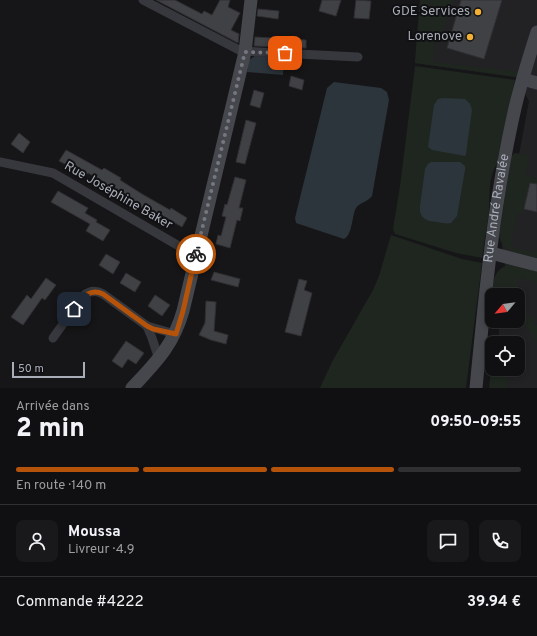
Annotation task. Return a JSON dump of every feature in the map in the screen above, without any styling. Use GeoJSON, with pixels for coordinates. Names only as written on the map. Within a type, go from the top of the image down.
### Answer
{"type":"FeatureCollection","features":[{"type":"Feature","properties":{"kind":"street"},"geometry":{"type":"LineString","coordinates":[[143,0],[241,51],[358,57]]}},
{"type":"Feature","properties":{"kind":"street"},"geometry":{"type":"LineString","coordinates":[[132,388],[159,359],[176,334],[183,311],[245,52],[251,0]]}},
{"type":"Feature","properties":{"kind":"street","name":"Rue André Ravalée"},"geometry":{"type":"LineString","coordinates":[[476,388],[491,253],[506,151],[523,79],[537,32]]}},
{"type":"Feature","properties":{"kind":"street"},"geometry":{"type":"LineString","coordinates":[[523,79],[537,83]]}},
{"type":"Feature","properties":{"kind":"street","name":"Rue Joséphine Baker"},"geometry":{"type":"LineString","coordinates":[[0,162],[53,173],[196,256]]}},
{"type":"Feature","properties":{"kind":"street"},"geometry":{"type":"LineString","coordinates":[[491,253],[537,265]]}},
{"type":"Feature","properties":{"kind":"street"},"geometry":{"type":"LineString","coordinates":[[52,338],[83,296],[94,291],[103,294],[147,326],[153,329],[176,334]]}},
{"type":"Feature","properties":{"kind":"street"},"geometry":{"type":"LineString","coordinates":[[147,326],[159,359]]}},
{"type":"Feature","properties":{"kind":"shaded area"},"geometry":{"type":"Polygon","coordinates":[[[420,0],[537,0],[537,388],[493,388],[494,376],[525,376],[525,336],[499,336],[499,328],[525,328],[525,288],[514,288],[506,271],[502,246],[529,101],[516,77],[415,63],[420,0]]]}},
{"type":"Feature","properties":{"kind":"shaded area"},"geometry":{"type":"Polygon","coordinates":[[[420,0],[453,0],[439,42],[434,41],[433,62],[518,72],[516,77],[415,63],[420,0]]]}},
{"type":"Feature","properties":{"kind":"shaded area"},"geometry":{"type":"Polygon","coordinates":[[[255,56],[284,58],[283,75],[247,72],[249,60],[255,56]]]}},
{"type":"Feature","properties":{"kind":"shaded area"},"geometry":{"type":"Polygon","coordinates":[[[415,66],[515,80],[497,164],[492,175],[489,212],[482,258],[456,253],[395,234],[393,229],[415,66]]]}},
{"type":"Feature","properties":{"kind":"shaded area"},"geometry":{"type":"Polygon","coordinates":[[[334,82],[381,88],[387,92],[389,100],[372,196],[356,207],[349,234],[344,239],[296,223],[295,218],[327,88],[334,82]]]}},
{"type":"Feature","properties":{"kind":"shaded area"},"geometry":{"type":"Polygon","coordinates":[[[438,99],[465,99],[470,104],[472,110],[465,156],[432,150],[428,147],[434,105],[438,99]]]}},
{"type":"Feature","properties":{"kind":"shaded area"},"geometry":{"type":"Polygon","coordinates":[[[515,153],[530,156],[525,174],[537,179],[537,184],[530,183],[523,214],[517,213],[511,245],[516,248],[535,253],[536,249],[537,258],[514,253],[505,247],[499,236],[511,156],[515,153]]]}},
{"type":"Feature","properties":{"kind":"shaded area"},"geometry":{"type":"Polygon","coordinates":[[[431,162],[460,162],[465,166],[457,216],[451,223],[430,221],[422,217],[421,214],[420,206],[425,169],[431,162]]]}},
{"type":"Feature","properties":{"kind":"shaded area"},"geometry":{"type":"Polygon","coordinates":[[[391,235],[462,259],[482,263],[466,388],[320,388],[332,362],[373,290],[379,276],[391,235]]]}},
{"type":"Feature","properties":{"kind":"shaded area"},"geometry":{"type":"Polygon","coordinates":[[[510,264],[537,269],[537,286],[534,279],[527,282],[524,277],[517,281],[520,288],[492,288],[496,274],[510,264]]]}},
{"type":"Feature","properties":{"kind":"shaded area"},"geometry":{"type":"Polygon","coordinates":[[[526,316],[534,317],[533,324],[537,325],[537,343],[525,324],[526,316]]]}},
{"type":"Feature","properties":{"kind":"shaded area"},"geometry":{"type":"Polygon","coordinates":[[[490,376],[506,377],[508,384],[507,388],[489,388],[490,376]]]}},
{"type":"Feature","properties":{"kind":"building"},"geometry":{"type":"Polygon","coordinates":[[[156,0],[175,0],[202,14],[204,11],[212,15],[220,0],[230,0],[228,7],[240,13],[231,30],[239,34],[238,43],[156,0]]]}},
{"type":"Feature","properties":{"kind":"building"},"geometry":{"type":"Polygon","coordinates":[[[322,0],[341,0],[336,16],[319,11],[322,0]]]}},
{"type":"Feature","properties":{"kind":"building"},"geometry":{"type":"Polygon","coordinates":[[[356,0],[371,1],[369,19],[354,18],[356,0]]]}},
{"type":"Feature","properties":{"kind":"building"},"geometry":{"type":"Polygon","coordinates":[[[461,0],[502,0],[484,59],[447,48],[461,0]]]}},
{"type":"Feature","properties":{"kind":"building"},"geometry":{"type":"Polygon","coordinates":[[[258,9],[279,11],[278,19],[257,16],[258,9]]]}},
{"type":"Feature","properties":{"kind":"building"},"geometry":{"type":"Polygon","coordinates":[[[255,37],[306,40],[306,48],[254,46],[255,37]]]}},
{"type":"Feature","properties":{"kind":"building"},"geometry":{"type":"Polygon","coordinates":[[[291,76],[304,80],[302,90],[289,86],[291,76]]]}},
{"type":"Feature","properties":{"kind":"building"},"geometry":{"type":"Polygon","coordinates":[[[254,90],[264,93],[260,108],[250,105],[254,90]]]}},
{"type":"Feature","properties":{"kind":"building"},"geometry":{"type":"Polygon","coordinates":[[[246,120],[256,123],[245,164],[236,162],[246,120]]]}},
{"type":"Feature","properties":{"kind":"building"},"geometry":{"type":"Polygon","coordinates":[[[19,133],[30,142],[23,153],[11,144],[19,133]]]}},
{"type":"Feature","properties":{"kind":"building"},"geometry":{"type":"Polygon","coordinates":[[[66,150],[102,170],[104,168],[121,178],[120,180],[142,194],[170,210],[171,208],[187,218],[182,227],[158,213],[156,216],[124,197],[125,195],[112,187],[111,188],[103,184],[104,182],[88,173],[86,175],[59,161],[66,150]]]}},
{"type":"Feature","properties":{"kind":"building"},"geometry":{"type":"Polygon","coordinates":[[[235,177],[246,180],[239,208],[243,208],[240,221],[237,220],[230,248],[216,244],[218,235],[221,236],[226,217],[222,216],[225,204],[227,205],[235,177]]]}},
{"type":"Feature","properties":{"kind":"building"},"geometry":{"type":"Polygon","coordinates":[[[530,183],[537,184],[537,212],[524,209],[530,183]]]}},
{"type":"Feature","properties":{"kind":"building"},"geometry":{"type":"Polygon","coordinates":[[[58,191],[88,208],[85,213],[97,220],[96,222],[110,230],[103,241],[86,231],[90,224],[51,202],[58,191]]]}},
{"type":"Feature","properties":{"kind":"building"},"geometry":{"type":"Polygon","coordinates":[[[106,254],[120,262],[113,274],[99,265],[106,254]]]}},
{"type":"Feature","properties":{"kind":"building"},"geometry":{"type":"Polygon","coordinates":[[[214,272],[240,279],[238,287],[211,280],[214,272]]]}},
{"type":"Feature","properties":{"kind":"building"},"geometry":{"type":"Polygon","coordinates":[[[126,273],[141,282],[135,292],[120,283],[126,273]]]}},
{"type":"Feature","properties":{"kind":"building"},"geometry":{"type":"Polygon","coordinates":[[[46,278],[56,285],[45,300],[42,298],[23,325],[11,317],[27,295],[31,299],[46,278]]]}},
{"type":"Feature","properties":{"kind":"building"},"geometry":{"type":"Polygon","coordinates":[[[299,279],[307,281],[304,290],[312,293],[301,336],[285,332],[299,279]]]}},
{"type":"Feature","properties":{"kind":"building"},"geometry":{"type":"Polygon","coordinates":[[[155,295],[170,305],[162,316],[148,306],[155,295]]]}},
{"type":"Feature","properties":{"kind":"building"},"geometry":{"type":"Polygon","coordinates":[[[206,301],[216,302],[214,331],[228,335],[226,344],[199,335],[205,323],[206,301]]]}},
{"type":"Feature","properties":{"kind":"building"},"geometry":{"type":"Polygon","coordinates":[[[126,341],[144,353],[136,364],[128,359],[122,368],[112,361],[126,341]]]}},
{"type":"Feature","properties":{"kind":"way so far"},"geometry":{"type":"LineString","coordinates":[[196,254],[245,52],[285,53]]}},
{"type":"Feature","properties":{"kind":"place","name":"GDE Services"},"geometry":{"type":"Point","coordinates":[478,12]}},
{"type":"Feature","properties":{"kind":"place","name":"Lorenove"},"geometry":{"type":"Point","coordinates":[470,37]}},
{"type":"Feature","properties":{"kind":"route"},"geometry":{"type":"LineString","coordinates":[[74,309],[83,296],[90,292],[97,291],[147,326],[153,329],[176,334],[180,324],[196,254]]}}]}
